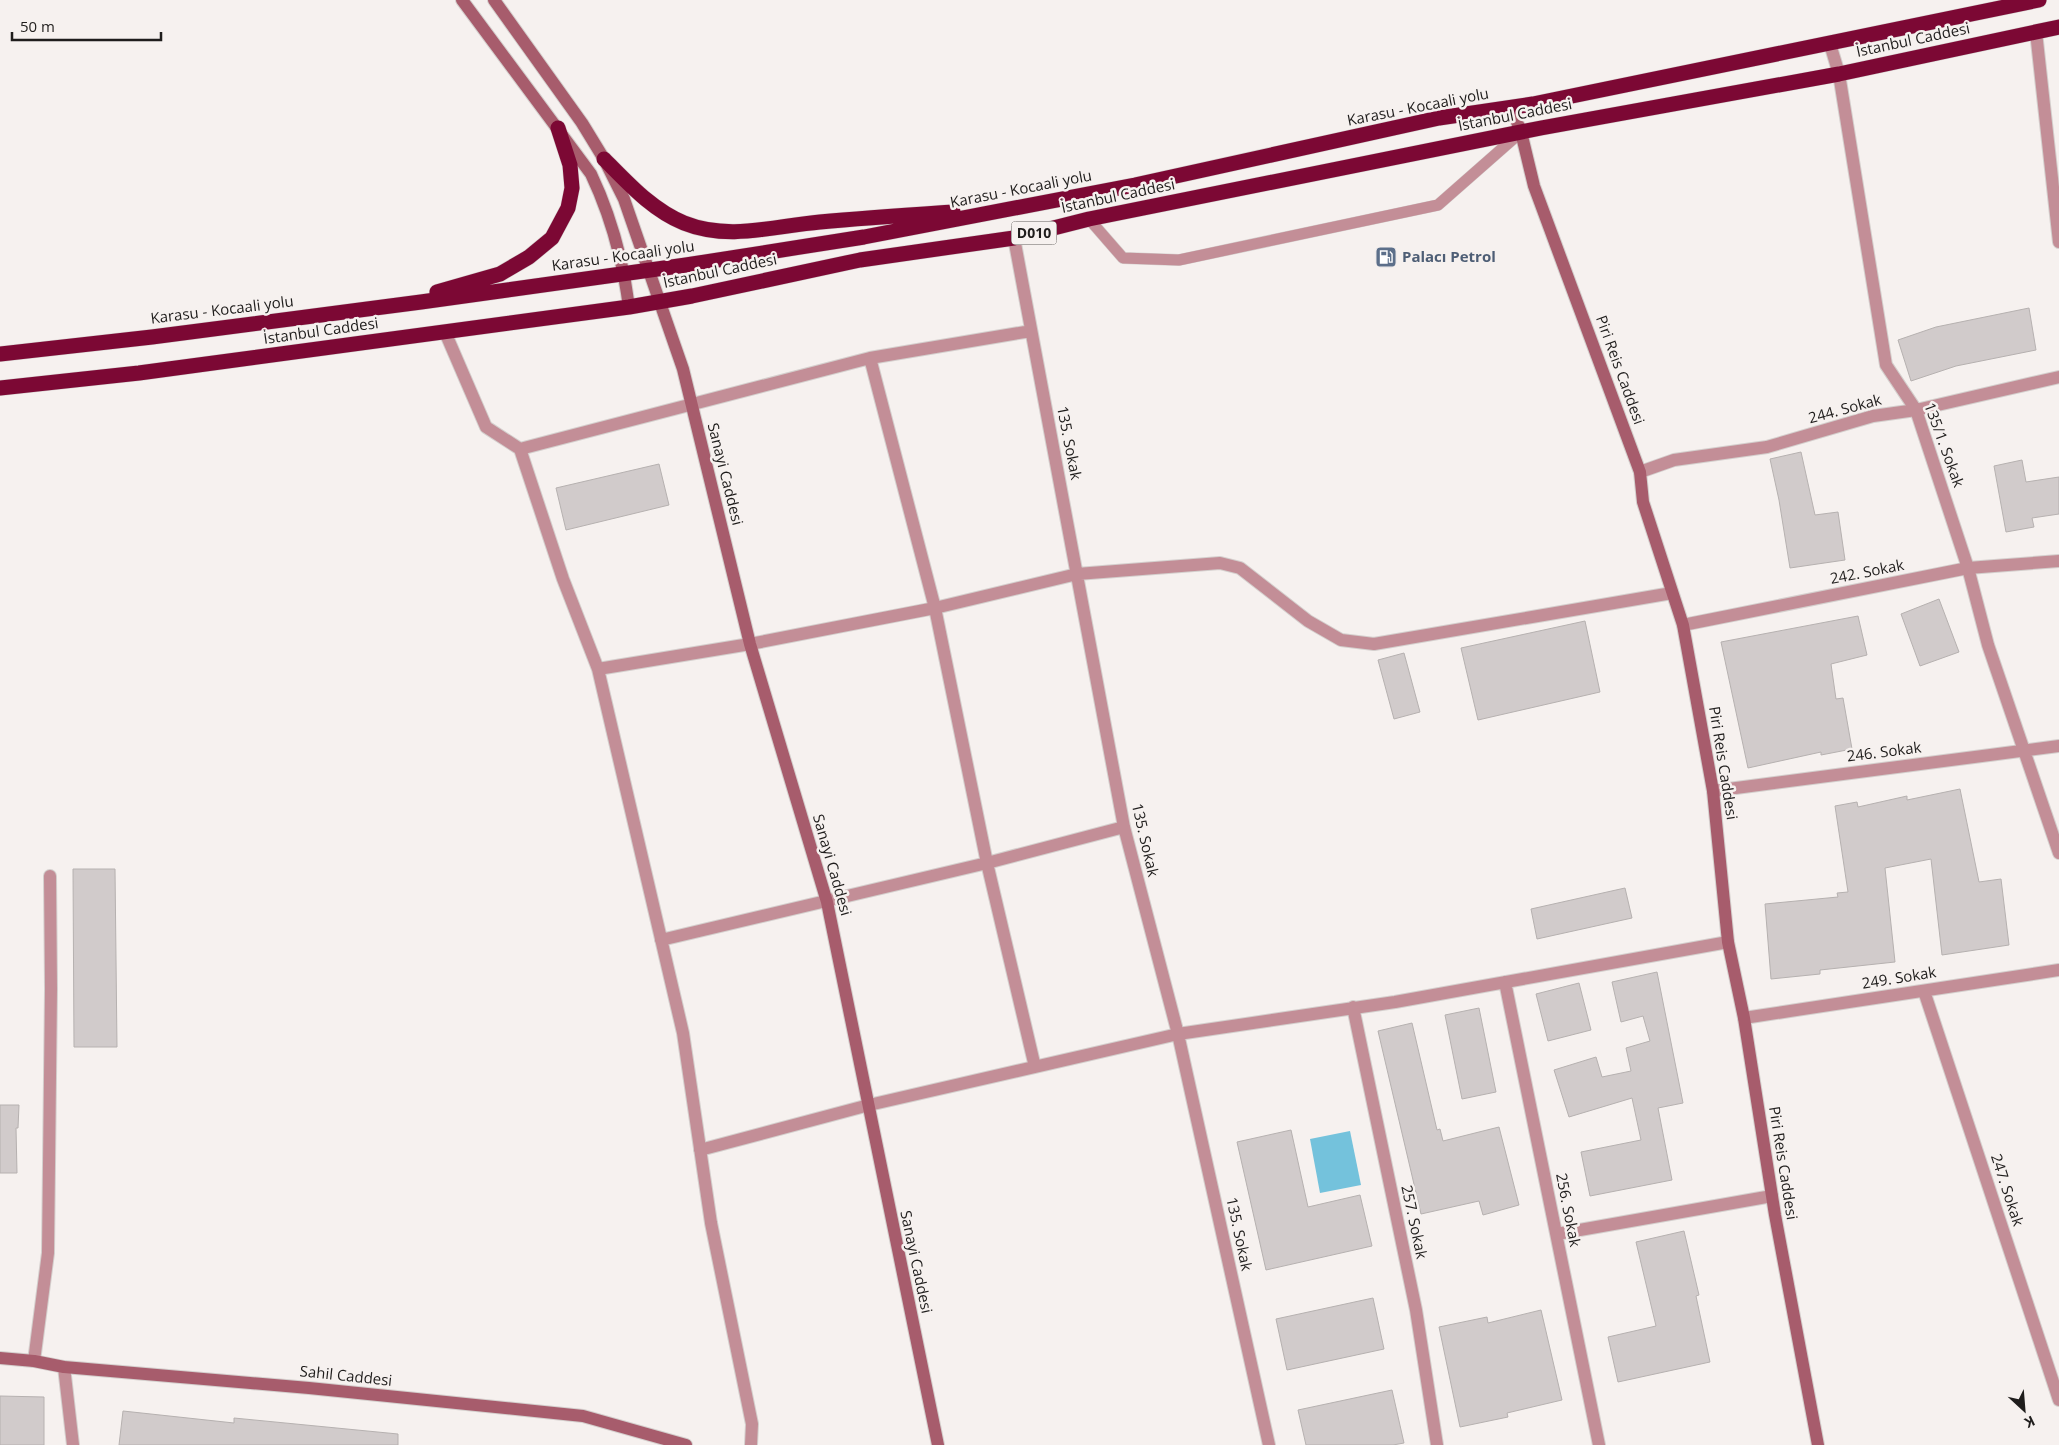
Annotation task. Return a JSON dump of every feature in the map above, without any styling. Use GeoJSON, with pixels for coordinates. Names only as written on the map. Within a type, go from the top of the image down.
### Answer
{"type":"FeatureCollection","features":[{"type":"Feature","properties":{"kind":"highway","name":"Karasu - Kocaali yolu"},"geometry":{"type":"LineString","coordinates":[[0,354],[387,307],[625,274],[864,237],[1135,185],[1439,118],[1511,107],[1830,44],[2039,0]]}},
{"type":"Feature","properties":{"kind":"highway","name":"İstanbul Caddesi"},"geometry":{"type":"LineString","coordinates":[[0,388],[139,373],[660,302],[860,260],[1014,238],[1089,218],[1521,132],[1839,74],[2059,27]]}},
{"type":"Feature","properties":{"kind":"highway"},"geometry":{"type":"LineString","coordinates":[[387,307],[500,274],[529,257],[552,238],[568,208],[572,188],[570,165],[558,128]]}},
{"type":"Feature","properties":{"kind":"highway"},"geometry":{"type":"LineString","coordinates":[[604,159],[655,207],[684,223],[713,230],[746,232],[817,222],[1030,206]]}},
{"type":"Feature","properties":{"kind":"street"},"geometry":{"type":"LineString","coordinates":[[462,0],[591,174],[604,201],[625,274],[629,307]]}},
{"type":"Feature","properties":{"kind":"street","name":"Sanayi Caddesi"},"geometry":{"type":"LineString","coordinates":[[494,0],[582,123],[604,159],[624,199],[683,369],[750,644],[827,902],[938,1445]]}},
{"type":"Feature","properties":{"kind":"street"},"geometry":{"type":"LineString","coordinates":[[2036,32],[2059,242]]}},
{"type":"Feature","properties":{"kind":"street","name":"135/1. Sokak"},"geometry":{"type":"LineString","coordinates":[[1830,44],[1839,74],[1886,365],[1916,410],[1968,568],[1988,645],[2059,852]]}},
{"type":"Feature","properties":{"kind":"street","name":"Piri Reis Caddesi"},"geometry":{"type":"LineString","coordinates":[[1511,107],[1521,132],[1534,186],[1640,472],[1643,502],[1683,625],[1713,791],[1728,942],[1744,1018],[1772,1196],[1818,1445]]}},
{"type":"Feature","properties":{"kind":"street","name":"135. Sokak"},"geometry":{"type":"LineString","coordinates":[[1014,238],[1124,827],[1178,1034],[1269,1445]]}},
{"type":"Feature","properties":{"kind":"street"},"geometry":{"type":"LineString","coordinates":[[520,449],[870,358],[1031,331]]}},
{"type":"Feature","properties":{"kind":"street"},"geometry":{"type":"LineString","coordinates":[[445,332],[486,427],[520,449],[563,579],[598,670],[683,1033],[711,1223],[752,1424],[751,1445]]}},
{"type":"Feature","properties":{"kind":"street"},"geometry":{"type":"LineString","coordinates":[[870,358],[935,608],[987,863],[1035,1067]]}},
{"type":"Feature","properties":{"kind":"street","name":"244. Sokak"},"geometry":{"type":"LineString","coordinates":[[1640,472],[1674,460],[1767,447],[1873,416],[1916,410],[2059,377]]}},
{"type":"Feature","properties":{"kind":"street","name":"242. Sokak"},"geometry":{"type":"LineString","coordinates":[[1683,625],[1968,568],[2059,561]]}},
{"type":"Feature","properties":{"kind":"street"},"geometry":{"type":"LineString","coordinates":[[598,670],[750,644],[935,608],[1078,574],[1220,563],[1240,568],[1308,621],[1340,640],[1355,643],[1374,644],[1672,593]]}},
{"type":"Feature","properties":{"kind":"street","name":"246. Sokak"},"geometry":{"type":"LineString","coordinates":[[1713,791],[2059,746]]}},
{"type":"Feature","properties":{"kind":"street"},"geometry":{"type":"LineString","coordinates":[[661,940],[987,863],[1124,827]]}},
{"type":"Feature","properties":{"kind":"street"},"geometry":{"type":"LineString","coordinates":[[34,1361],[48,1253],[51,989],[50,876]]}},
{"type":"Feature","properties":{"kind":"street"},"geometry":{"type":"LineString","coordinates":[[700,1150],[869,1104],[1178,1034],[1394,1002],[1728,942]]}},
{"type":"Feature","properties":{"kind":"street","name":"249. Sokak"},"geometry":{"type":"LineString","coordinates":[[1744,1018],[2059,970]]}},
{"type":"Feature","properties":{"kind":"street","name":"256. Sokak"},"geometry":{"type":"LineString","coordinates":[[1505,982],[1599,1445]]}},
{"type":"Feature","properties":{"kind":"street","name":"247. Sokak"},"geometry":{"type":"LineString","coordinates":[[1924,991],[2059,1400]]}},
{"type":"Feature","properties":{"kind":"street","name":"257. Sokak"},"geometry":{"type":"LineString","coordinates":[[1353,1008],[1416,1310],[1437,1445]]}},
{"type":"Feature","properties":{"kind":"street"},"geometry":{"type":"LineString","coordinates":[[1556,1234],[1772,1196]]}},
{"type":"Feature","properties":{"kind":"street","name":"Sahil Caddesi"},"geometry":{"type":"LineString","coordinates":[[0,1358],[34,1361],[64,1367],[308,1388],[583,1416],[686,1445]]}},
{"type":"Feature","properties":{"kind":"street"},"geometry":{"type":"LineString","coordinates":[[64,1367],[73,1445]]}},
{"type":"Feature","properties":{"kind":"lane"},"geometry":{"type":"LineString","coordinates":[[1089,218],[1123,258],[1179,260],[1438,205],[1521,132]]}},
{"type":"Feature","properties":{"kind":"water"},"geometry":{"type":"Polygon","coordinates":[[[1350,1131],[1361,1185],[1320,1193],[1310,1139],[1350,1131]]]}},
{"type":"Feature","properties":{"kind":"building"},"geometry":{"type":"Polygon","coordinates":[[[2029,308],[2036,350],[1956,366],[1911,381],[1898,340],[1936,327],[2029,308]]]}},
{"type":"Feature","properties":{"kind":"building"},"geometry":{"type":"Polygon","coordinates":[[[1801,452],[1815,515],[1838,512],[1845,560],[1790,568],[1770,459],[1801,452]]]}},
{"type":"Feature","properties":{"kind":"building"},"geometry":{"type":"Polygon","coordinates":[[[2022,460],[2026,482],[2059,477],[2059,514],[2032,518],[2034,527],[2006,532],[1994,466],[2022,460]]]}},
{"type":"Feature","properties":{"kind":"building"},"geometry":{"type":"Polygon","coordinates":[[[659,464],[669,505],[566,530],[556,488],[659,464]]]}},
{"type":"Feature","properties":{"kind":"building"},"geometry":{"type":"Polygon","coordinates":[[[1939,599],[1959,652],[1920,666],[1901,614],[1939,599]]]}},
{"type":"Feature","properties":{"kind":"building"},"geometry":{"type":"Polygon","coordinates":[[[1858,616],[1867,655],[1831,664],[1836,699],[1843,698],[1852,749],[1821,755],[1821,752],[1748,768],[1721,642],[1858,616]]]}},
{"type":"Feature","properties":{"kind":"building"},"geometry":{"type":"Polygon","coordinates":[[[1585,621],[1600,692],[1478,720],[1461,648],[1585,621]]]}},
{"type":"Feature","properties":{"kind":"building"},"geometry":{"type":"Polygon","coordinates":[[[1404,653],[1420,712],[1394,719],[1378,660],[1404,653]]]}},
{"type":"Feature","properties":{"kind":"building"},"geometry":{"type":"Polygon","coordinates":[[[1960,789],[1979,882],[2001,879],[2009,945],[1942,955],[1931,859],[1885,868],[1895,962],[1820,970],[1820,974],[1771,979],[1765,904],[1838,897],[1837,893],[1848,892],[1835,806],[1857,802],[1858,807],[1907,796],[1907,800],[1960,789]]]}},
{"type":"Feature","properties":{"kind":"building"},"geometry":{"type":"Polygon","coordinates":[[[73,869],[115,869],[117,1047],[74,1047],[73,869]]]}},
{"type":"Feature","properties":{"kind":"building"},"geometry":{"type":"Polygon","coordinates":[[[1625,888],[1632,918],[1537,939],[1531,909],[1625,888]]]}},
{"type":"Feature","properties":{"kind":"building"},"geometry":{"type":"Polygon","coordinates":[[[1657,972],[1683,1103],[1658,1108],[1672,1180],[1590,1196],[1581,1152],[1641,1140],[1632,1098],[1569,1117],[1554,1070],[1596,1057],[1602,1077],[1631,1071],[1626,1048],[1650,1041],[1643,1016],[1621,1022],[1612,982],[1657,972]]]}},
{"type":"Feature","properties":{"kind":"building"},"geometry":{"type":"Polygon","coordinates":[[[1579,983],[1591,1030],[1548,1041],[1536,994],[1579,983]]]}},
{"type":"Feature","properties":{"kind":"building"},"geometry":{"type":"Polygon","coordinates":[[[1479,1008],[1496,1092],[1462,1099],[1445,1015],[1479,1008]]]}},
{"type":"Feature","properties":{"kind":"building"},"geometry":{"type":"Polygon","coordinates":[[[1412,1023],[1437,1130],[1440,1129],[1443,1141],[1499,1127],[1519,1205],[1483,1215],[1479,1201],[1421,1214],[1378,1031],[1412,1023]]]}},
{"type":"Feature","properties":{"kind":"building"},"geometry":{"type":"Polygon","coordinates":[[[0,1105],[19,1105],[18,1128],[16,1128],[17,1173],[0,1173],[0,1105]]]}},
{"type":"Feature","properties":{"kind":"building"},"geometry":{"type":"Polygon","coordinates":[[[1291,1130],[1308,1207],[1360,1195],[1372,1246],[1266,1270],[1237,1142],[1291,1130]]]}},
{"type":"Feature","properties":{"kind":"building"},"geometry":{"type":"Polygon","coordinates":[[[1684,1231],[1699,1295],[1696,1296],[1710,1362],[1618,1382],[1608,1337],[1656,1326],[1636,1242],[1684,1231]]]}},
{"type":"Feature","properties":{"kind":"building"},"geometry":{"type":"Polygon","coordinates":[[[1373,1298],[1384,1349],[1287,1370],[1276,1319],[1373,1298]]]}},
{"type":"Feature","properties":{"kind":"building"},"geometry":{"type":"Polygon","coordinates":[[[1541,1310],[1562,1400],[1507,1413],[1508,1417],[1460,1427],[1439,1327],[1487,1317],[1488,1323],[1541,1310]]]}},
{"type":"Feature","properties":{"kind":"building"},"geometry":{"type":"Polygon","coordinates":[[[1392,1390],[1404,1443],[1393,1445],[1306,1445],[1298,1410],[1392,1390]]]}},
{"type":"Feature","properties":{"kind":"building"},"geometry":{"type":"Polygon","coordinates":[[[0,1396],[44,1397],[44,1445],[0,1445],[0,1396]]]}},
{"type":"Feature","properties":{"kind":"building"},"geometry":{"type":"Polygon","coordinates":[[[123,1411],[234,1423],[234,1418],[398,1434],[398,1445],[119,1445],[123,1411]]]}},
{"type":"Feature","properties":{"kind":"place","name":"Palacı Petrol"},"geometry":{"type":"Point","coordinates":[1386,257]}}]}
